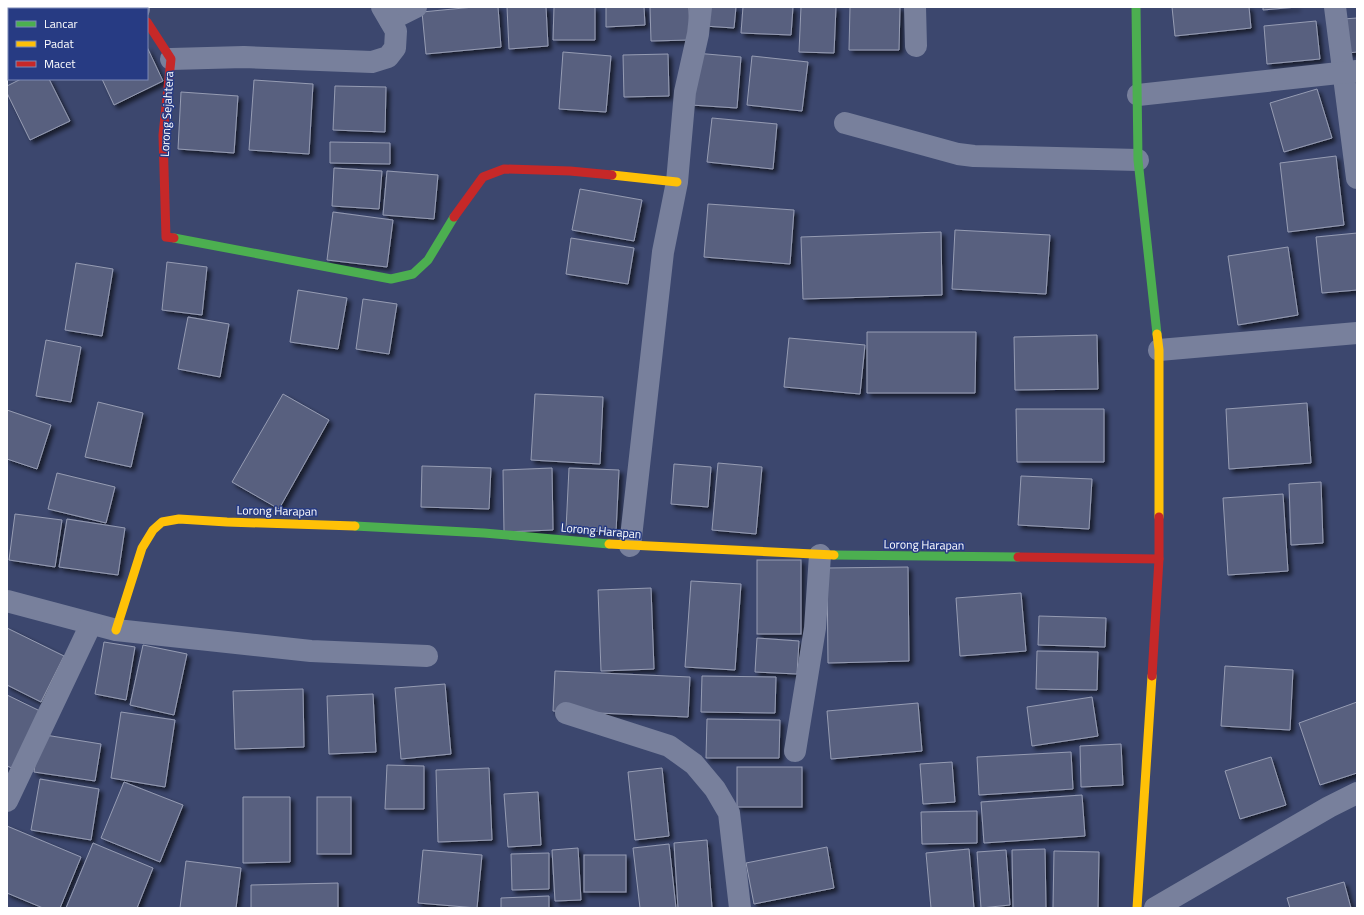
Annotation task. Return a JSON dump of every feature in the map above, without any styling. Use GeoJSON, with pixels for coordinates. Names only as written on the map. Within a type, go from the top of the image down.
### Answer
{"type":"FeatureCollection","features":[{"type":"Feature","properties":{"kind":"street"},"geometry":{"type":"LineString","coordinates":[[171,59],[244,57],[372,62],[388,57],[395,48],[396,31],[386,14],[416,7]]}},
{"type":"Feature","properties":{"kind":"street"},"geometry":{"type":"LineString","coordinates":[[630,546],[663,252],[676,182],[685,92],[698,34],[701,7]]}},
{"type":"Feature","properties":{"kind":"street"},"geometry":{"type":"LineString","coordinates":[[915,7],[916,46]]}},
{"type":"Feature","properties":{"kind":"street"},"geometry":{"type":"LineString","coordinates":[[1136,7],[1138,160],[1159,350],[1159,560],[1137,908]]}},
{"type":"Feature","properties":{"kind":"street"},"geometry":{"type":"LineString","coordinates":[[1335,7],[1350,72],[1357,178]]}},
{"type":"Feature","properties":{"kind":"street","name":"Lorong Sejahtera"},"geometry":{"type":"LineString","coordinates":[[148,24],[171,59],[163,135],[166,237],[391,279],[413,274],[428,260],[450,223],[483,177],[504,169],[570,171],[676,182]]}},
{"type":"Feature","properties":{"kind":"street"},"geometry":{"type":"LineString","coordinates":[[1138,94],[1350,72]]}},
{"type":"Feature","properties":{"kind":"street"},"geometry":{"type":"LineString","coordinates":[[845,124],[958,154],[974,156],[1138,160]]}},
{"type":"Feature","properties":{"kind":"street"},"geometry":{"type":"LineString","coordinates":[[1159,350],[1357,333]]}},
{"type":"Feature","properties":{"kind":"street","name":"Lorong Harapan"},"geometry":{"type":"LineString","coordinates":[[116,630],[142,548],[153,530],[162,522],[179,519],[227,522],[325,524],[484,533],[630,546],[820,555],[1159,560]]}},
{"type":"Feature","properties":{"kind":"street"},"geometry":{"type":"LineString","coordinates":[[795,751],[815,628],[820,555]]}},
{"type":"Feature","properties":{"kind":"street"},"geometry":{"type":"LineString","coordinates":[[7,601],[116,630],[311,651],[426,656]]}},
{"type":"Feature","properties":{"kind":"street"},"geometry":{"type":"LineString","coordinates":[[7,801],[91,624]]}},
{"type":"Feature","properties":{"kind":"street"},"geometry":{"type":"LineString","coordinates":[[566,713],[669,746],[694,764],[715,789],[729,813],[740,908]]}},
{"type":"Feature","properties":{"kind":"street"},"geometry":{"type":"LineString","coordinates":[[1155,908],[1322,811],[1357,793]]}},
{"type":"Feature","properties":{"kind":"building"},"geometry":{"type":"Polygon","coordinates":[[[7,7],[21,7],[8,8],[7,54],[7,7]]]}},
{"type":"Feature","properties":{"kind":"building"},"geometry":{"type":"Polygon","coordinates":[[[474,7],[498,7],[501,47],[426,54],[422,12],[474,7]]]}},
{"type":"Feature","properties":{"kind":"building"},"geometry":{"type":"Polygon","coordinates":[[[507,7],[546,7],[548,46],[509,49],[507,7]]]}},
{"type":"Feature","properties":{"kind":"building"},"geometry":{"type":"Polygon","coordinates":[[[554,7],[595,7],[595,40],[553,40],[554,7]]]}},
{"type":"Feature","properties":{"kind":"building"},"geometry":{"type":"Polygon","coordinates":[[[606,7],[644,7],[645,25],[606,27],[606,7]]]}},
{"type":"Feature","properties":{"kind":"building"},"geometry":{"type":"Polygon","coordinates":[[[650,7],[689,7],[690,40],[651,41],[650,7]]]}},
{"type":"Feature","properties":{"kind":"building"},"geometry":{"type":"Polygon","coordinates":[[[705,7],[736,7],[734,28],[704,26],[705,7]]]}},
{"type":"Feature","properties":{"kind":"building"},"geometry":{"type":"Polygon","coordinates":[[[743,7],[793,7],[791,35],[741,33],[743,7]]]}},
{"type":"Feature","properties":{"kind":"building"},"geometry":{"type":"Polygon","coordinates":[[[801,7],[836,7],[834,53],[799,52],[801,7]]]}},
{"type":"Feature","properties":{"kind":"building"},"geometry":{"type":"Polygon","coordinates":[[[850,7],[900,7],[899,50],[849,50],[850,7]]]}},
{"type":"Feature","properties":{"kind":"building"},"geometry":{"type":"Polygon","coordinates":[[[1172,7],[1249,7],[1251,28],[1175,36],[1172,7]]]}},
{"type":"Feature","properties":{"kind":"building"},"geometry":{"type":"Polygon","coordinates":[[[1263,7],[1297,7],[1263,10],[1263,7]]]}},
{"type":"Feature","properties":{"kind":"building"},"geometry":{"type":"Polygon","coordinates":[[[1357,18],[1357,52],[1348,53],[1343,19],[1357,18]]]}},
{"type":"Feature","properties":{"kind":"building"},"geometry":{"type":"Polygon","coordinates":[[[1316,21],[1320,59],[1267,64],[1264,26],[1316,21]]]}},
{"type":"Feature","properties":{"kind":"building"},"geometry":{"type":"Polygon","coordinates":[[[148,49],[163,81],[114,105],[102,80],[148,80],[148,49]]]}},
{"type":"Feature","properties":{"kind":"building"},"geometry":{"type":"Polygon","coordinates":[[[563,52],[611,56],[606,112],[559,109],[563,52]]]}},
{"type":"Feature","properties":{"kind":"building"},"geometry":{"type":"Polygon","coordinates":[[[695,53],[741,57],[737,108],[691,105],[695,53]]]}},
{"type":"Feature","properties":{"kind":"building"},"geometry":{"type":"Polygon","coordinates":[[[668,54],[669,96],[624,97],[623,55],[668,54]]]}},
{"type":"Feature","properties":{"kind":"building"},"geometry":{"type":"Polygon","coordinates":[[[752,56],[808,62],[802,111],[747,105],[752,56]]]}},
{"type":"Feature","properties":{"kind":"building"},"geometry":{"type":"Polygon","coordinates":[[[19,80],[50,80],[70,121],[30,140],[7,93],[7,86],[19,80]]]}},
{"type":"Feature","properties":{"kind":"building"},"geometry":{"type":"Polygon","coordinates":[[[254,80],[313,84],[309,154],[249,150],[254,80]]]}},
{"type":"Feature","properties":{"kind":"building"},"geometry":{"type":"Polygon","coordinates":[[[335,86],[386,87],[385,132],[333,130],[335,86]]]}},
{"type":"Feature","properties":{"kind":"building"},"geometry":{"type":"Polygon","coordinates":[[[1317,89],[1332,138],[1284,152],[1270,103],[1317,89]]]}},
{"type":"Feature","properties":{"kind":"building"},"geometry":{"type":"Polygon","coordinates":[[[181,92],[238,96],[234,153],[178,149],[181,92]]]}},
{"type":"Feature","properties":{"kind":"building"},"geometry":{"type":"Polygon","coordinates":[[[712,118],[777,124],[773,169],[707,162],[712,118]]]}},
{"type":"Feature","properties":{"kind":"building"},"geometry":{"type":"Polygon","coordinates":[[[330,142],[390,143],[390,164],[330,163],[330,142]]]}},
{"type":"Feature","properties":{"kind":"building"},"geometry":{"type":"Polygon","coordinates":[[[1336,156],[1344,225],[1288,232],[1280,163],[1336,156]]]}},
{"type":"Feature","properties":{"kind":"building"},"geometry":{"type":"Polygon","coordinates":[[[334,168],[382,171],[379,209],[332,206],[334,168]]]}},
{"type":"Feature","properties":{"kind":"building"},"geometry":{"type":"Polygon","coordinates":[[[387,171],[438,175],[434,219],[383,215],[387,171]]]}},
{"type":"Feature","properties":{"kind":"building"},"geometry":{"type":"Polygon","coordinates":[[[580,189],[642,200],[634,241],[572,230],[580,189]]]}},
{"type":"Feature","properties":{"kind":"building"},"geometry":{"type":"Polygon","coordinates":[[[708,204],[794,210],[790,264],[704,257],[708,204]]]}},
{"type":"Feature","properties":{"kind":"building"},"geometry":{"type":"Polygon","coordinates":[[[333,212],[393,220],[387,267],[327,260],[333,212]]]}},
{"type":"Feature","properties":{"kind":"building"},"geometry":{"type":"Polygon","coordinates":[[[955,230],[1050,235],[1046,294],[952,289],[955,230]]]}},
{"type":"Feature","properties":{"kind":"building"},"geometry":{"type":"Polygon","coordinates":[[[941,232],[942,295],[803,299],[801,237],[941,232]]]}},
{"type":"Feature","properties":{"kind":"building"},"geometry":{"type":"Polygon","coordinates":[[[1357,233],[1357,290],[1322,293],[1316,237],[1357,233]]]}},
{"type":"Feature","properties":{"kind":"building"},"geometry":{"type":"Polygon","coordinates":[[[571,238],[634,248],[628,284],[566,274],[571,238]]]}},
{"type":"Feature","properties":{"kind":"building"},"geometry":{"type":"Polygon","coordinates":[[[1288,247],[1298,315],[1238,325],[1228,256],[1288,247]]]}},
{"type":"Feature","properties":{"kind":"building"},"geometry":{"type":"Polygon","coordinates":[[[167,262],[207,267],[202,315],[162,310],[167,262]]]}},
{"type":"Feature","properties":{"kind":"building"},"geometry":{"type":"Polygon","coordinates":[[[76,263],[113,269],[102,336],[65,330],[76,263]]]}},
{"type":"Feature","properties":{"kind":"building"},"geometry":{"type":"Polygon","coordinates":[[[298,290],[347,298],[338,349],[290,342],[298,290]]]}},
{"type":"Feature","properties":{"kind":"building"},"geometry":{"type":"Polygon","coordinates":[[[363,299],[397,304],[389,354],[356,349],[363,299]]]}},
{"type":"Feature","properties":{"kind":"building"},"geometry":{"type":"Polygon","coordinates":[[[188,317],[229,324],[220,377],[178,369],[188,317]]]}},
{"type":"Feature","properties":{"kind":"building"},"geometry":{"type":"Polygon","coordinates":[[[867,332],[976,332],[975,393],[867,393],[867,332]]]}},
{"type":"Feature","properties":{"kind":"building"},"geometry":{"type":"Polygon","coordinates":[[[1097,335],[1098,389],[1015,390],[1014,337],[1097,335]]]}},
{"type":"Feature","properties":{"kind":"building"},"geometry":{"type":"Polygon","coordinates":[[[789,338],[865,345],[860,394],[784,387],[789,338]]]}},
{"type":"Feature","properties":{"kind":"building"},"geometry":{"type":"Polygon","coordinates":[[[46,340],[81,347],[71,402],[36,396],[46,340]]]}},
{"type":"Feature","properties":{"kind":"building"},"geometry":{"type":"Polygon","coordinates":[[[283,394],[329,420],[279,509],[232,482],[283,394]]]}},
{"type":"Feature","properties":{"kind":"building"},"geometry":{"type":"Polygon","coordinates":[[[535,394],[603,397],[600,464],[531,460],[535,394]]]}},
{"type":"Feature","properties":{"kind":"building"},"geometry":{"type":"Polygon","coordinates":[[[98,402],[143,413],[131,467],[85,457],[98,402]]]}},
{"type":"Feature","properties":{"kind":"building"},"geometry":{"type":"Polygon","coordinates":[[[1307,403],[1311,463],[1229,469],[1226,409],[1307,403]]]}},
{"type":"Feature","properties":{"kind":"building"},"geometry":{"type":"Polygon","coordinates":[[[1016,409],[1104,409],[1104,462],[1017,462],[1016,409]]]}},
{"type":"Feature","properties":{"kind":"building"},"geometry":{"type":"Polygon","coordinates":[[[7,410],[51,425],[37,469],[7,459],[7,410]]]}},
{"type":"Feature","properties":{"kind":"building"},"geometry":{"type":"Polygon","coordinates":[[[718,463],[762,467],[756,534],[712,530],[718,463]]]}},
{"type":"Feature","properties":{"kind":"building"},"geometry":{"type":"Polygon","coordinates":[[[674,464],[711,467],[708,507],[671,504],[674,464]]]}},
{"type":"Feature","properties":{"kind":"building"},"geometry":{"type":"Polygon","coordinates":[[[422,466],[491,468],[489,509],[421,507],[422,466]]]}},
{"type":"Feature","properties":{"kind":"building"},"geometry":{"type":"Polygon","coordinates":[[[552,468],[553,530],[504,532],[503,470],[552,468]]]}},
{"type":"Feature","properties":{"kind":"building"},"geometry":{"type":"Polygon","coordinates":[[[569,468],[619,470],[616,532],[566,530],[569,468]]]}},
{"type":"Feature","properties":{"kind":"building"},"geometry":{"type":"Polygon","coordinates":[[[57,473],[115,487],[106,523],[48,509],[57,473]]]}},
{"type":"Feature","properties":{"kind":"building"},"geometry":{"type":"Polygon","coordinates":[[[1021,476],[1092,479],[1089,529],[1018,525],[1021,476]]]}},
{"type":"Feature","properties":{"kind":"building"},"geometry":{"type":"Polygon","coordinates":[[[1321,482],[1323,543],[1291,545],[1289,484],[1321,482]]]}},
{"type":"Feature","properties":{"kind":"building"},"geometry":{"type":"Polygon","coordinates":[[[1283,494],[1288,571],[1228,575],[1223,498],[1283,494]]]}},
{"type":"Feature","properties":{"kind":"building"},"geometry":{"type":"Polygon","coordinates":[[[15,514],[62,520],[55,567],[9,560],[15,514]]]}},
{"type":"Feature","properties":{"kind":"building"},"geometry":{"type":"Polygon","coordinates":[[[67,519],[125,528],[118,575],[59,567],[67,519]]]}},
{"type":"Feature","properties":{"kind":"building"},"geometry":{"type":"Polygon","coordinates":[[[757,560],[801,560],[801,634],[757,634],[757,560]]]}},
{"type":"Feature","properties":{"kind":"building"},"geometry":{"type":"Polygon","coordinates":[[[908,567],[909,661],[828,663],[827,568],[908,567]]]}},
{"type":"Feature","properties":{"kind":"building"},"geometry":{"type":"Polygon","coordinates":[[[691,581],[741,584],[735,670],[685,667],[691,581]]]}},
{"type":"Feature","properties":{"kind":"building"},"geometry":{"type":"Polygon","coordinates":[[[651,588],[654,669],[601,671],[598,590],[651,588]]]}},
{"type":"Feature","properties":{"kind":"building"},"geometry":{"type":"Polygon","coordinates":[[[1021,593],[1026,651],[960,656],[956,598],[1021,593]]]}},
{"type":"Feature","properties":{"kind":"building"},"geometry":{"type":"Polygon","coordinates":[[[1039,616],[1106,618],[1105,647],[1038,645],[1039,616]]]}},
{"type":"Feature","properties":{"kind":"building"},"geometry":{"type":"Polygon","coordinates":[[[7,628],[64,656],[41,702],[7,685],[7,628]]]}},
{"type":"Feature","properties":{"kind":"building"},"geometry":{"type":"Polygon","coordinates":[[[757,638],[799,641],[797,674],[755,672],[757,638]]]}},
{"type":"Feature","properties":{"kind":"building"},"geometry":{"type":"Polygon","coordinates":[[[104,642],[135,647],[126,700],[95,694],[104,642]]]}},
{"type":"Feature","properties":{"kind":"building"},"geometry":{"type":"Polygon","coordinates":[[[143,645],[187,654],[174,715],[130,705],[143,645]]]}},
{"type":"Feature","properties":{"kind":"building"},"geometry":{"type":"Polygon","coordinates":[[[1037,651],[1098,652],[1097,690],[1036,689],[1037,651]]]}},
{"type":"Feature","properties":{"kind":"building"},"geometry":{"type":"Polygon","coordinates":[[[1225,666],[1293,670],[1290,730],[1221,726],[1225,666]]]}},
{"type":"Feature","properties":{"kind":"building"},"geometry":{"type":"Polygon","coordinates":[[[555,671],[690,677],[688,717],[553,711],[555,671]]]}},
{"type":"Feature","properties":{"kind":"building"},"geometry":{"type":"Polygon","coordinates":[[[702,676],[776,677],[775,713],[701,712],[702,676]]]}},
{"type":"Feature","properties":{"kind":"building"},"geometry":{"type":"Polygon","coordinates":[[[445,684],[451,754],[401,759],[395,688],[445,684]]]}},
{"type":"Feature","properties":{"kind":"building"},"geometry":{"type":"Polygon","coordinates":[[[303,689],[304,747],[235,749],[233,691],[303,689]]]}},
{"type":"Feature","properties":{"kind":"building"},"geometry":{"type":"Polygon","coordinates":[[[373,694],[376,752],[329,754],[327,696],[373,694]]]}},
{"type":"Feature","properties":{"kind":"building"},"geometry":{"type":"Polygon","coordinates":[[[7,695],[40,711],[12,768],[7,766],[7,695]]]}},
{"type":"Feature","properties":{"kind":"building"},"geometry":{"type":"Polygon","coordinates":[[[1092,697],[1098,736],[1032,746],[1027,707],[1092,697]]]}},
{"type":"Feature","properties":{"kind":"building"},"geometry":{"type":"Polygon","coordinates":[[[1357,702],[1357,773],[1320,785],[1299,723],[1357,702]]]}},
{"type":"Feature","properties":{"kind":"building"},"geometry":{"type":"Polygon","coordinates":[[[918,703],[922,751],[831,759],[827,711],[918,703]]]}},
{"type":"Feature","properties":{"kind":"building"},"geometry":{"type":"Polygon","coordinates":[[[121,712],[175,720],[165,787],[111,778],[121,712]]]}},
{"type":"Feature","properties":{"kind":"building"},"geometry":{"type":"Polygon","coordinates":[[[707,719],[780,720],[779,758],[706,758],[707,719]]]}},
{"type":"Feature","properties":{"kind":"building"},"geometry":{"type":"Polygon","coordinates":[[[39,734],[101,744],[95,781],[34,772],[39,734]]]}},
{"type":"Feature","properties":{"kind":"building"},"geometry":{"type":"Polygon","coordinates":[[[1121,744],[1123,785],[1081,787],[1080,746],[1121,744]]]}},
{"type":"Feature","properties":{"kind":"building"},"geometry":{"type":"Polygon","coordinates":[[[1071,752],[1073,789],[979,795],[977,757],[1071,752]]]}},
{"type":"Feature","properties":{"kind":"building"},"geometry":{"type":"Polygon","coordinates":[[[1271,757],[1286,805],[1240,819],[1225,771],[1271,757]]]}},
{"type":"Feature","properties":{"kind":"building"},"geometry":{"type":"Polygon","coordinates":[[[952,762],[955,802],[923,804],[920,764],[952,762]]]}},
{"type":"Feature","properties":{"kind":"building"},"geometry":{"type":"Polygon","coordinates":[[[387,765],[424,766],[424,809],[385,809],[387,765]]]}},
{"type":"Feature","properties":{"kind":"building"},"geometry":{"type":"Polygon","coordinates":[[[737,767],[802,767],[802,807],[737,807],[737,767]]]}},
{"type":"Feature","properties":{"kind":"building"},"geometry":{"type":"Polygon","coordinates":[[[489,768],[492,840],[438,842],[436,770],[489,768]]]}},
{"type":"Feature","properties":{"kind":"building"},"geometry":{"type":"Polygon","coordinates":[[[662,768],[669,836],[635,840],[628,772],[662,768]]]}},
{"type":"Feature","properties":{"kind":"building"},"geometry":{"type":"Polygon","coordinates":[[[40,779],[99,789],[91,840],[31,830],[40,779]]]}},
{"type":"Feature","properties":{"kind":"building"},"geometry":{"type":"Polygon","coordinates":[[[124,782],[183,805],[160,862],[101,838],[124,782]]]}},
{"type":"Feature","properties":{"kind":"building"},"geometry":{"type":"Polygon","coordinates":[[[538,792],[541,845],[508,847],[504,794],[538,792]]]}},
{"type":"Feature","properties":{"kind":"building"},"geometry":{"type":"Polygon","coordinates":[[[1082,795],[1085,836],[984,843],[981,802],[1082,795]]]}},
{"type":"Feature","properties":{"kind":"building"},"geometry":{"type":"Polygon","coordinates":[[[243,797],[290,797],[290,862],[243,863],[243,797]]]}},
{"type":"Feature","properties":{"kind":"building"},"geometry":{"type":"Polygon","coordinates":[[[317,797],[351,797],[351,854],[317,854],[317,797]]]}},
{"type":"Feature","properties":{"kind":"building"},"geometry":{"type":"Polygon","coordinates":[[[977,811],[977,843],[922,844],[921,812],[977,811]]]}},
{"type":"Feature","properties":{"kind":"building"},"geometry":{"type":"Polygon","coordinates":[[[7,826],[81,857],[60,908],[43,908],[7,893],[7,826]]]}},
{"type":"Feature","properties":{"kind":"building"},"geometry":{"type":"Polygon","coordinates":[[[707,840],[712,908],[678,908],[674,843],[707,840]]]}},
{"type":"Feature","properties":{"kind":"building"},"geometry":{"type":"Polygon","coordinates":[[[93,843],[153,868],[137,908],[66,908],[93,843]]]}},
{"type":"Feature","properties":{"kind":"building"},"geometry":{"type":"Polygon","coordinates":[[[669,844],[676,908],[640,908],[633,848],[669,844]]]}},
{"type":"Feature","properties":{"kind":"building"},"geometry":{"type":"Polygon","coordinates":[[[827,847],[834,888],[754,904],[746,863],[827,847]]]}},
{"type":"Feature","properties":{"kind":"building"},"geometry":{"type":"Polygon","coordinates":[[[578,848],[581,900],[555,901],[552,850],[578,848]]]}},
{"type":"Feature","properties":{"kind":"building"},"geometry":{"type":"Polygon","coordinates":[[[969,849],[974,908],[931,908],[926,853],[969,849]]]}},
{"type":"Feature","properties":{"kind":"building"},"geometry":{"type":"Polygon","coordinates":[[[1045,849],[1046,908],[1013,908],[1012,850],[1045,849]]]}},
{"type":"Feature","properties":{"kind":"building"},"geometry":{"type":"Polygon","coordinates":[[[423,850],[482,855],[477,908],[418,903],[423,850]]]}},
{"type":"Feature","properties":{"kind":"building"},"geometry":{"type":"Polygon","coordinates":[[[1006,850],[1010,905],[981,908],[977,852],[1006,850]]]}},
{"type":"Feature","properties":{"kind":"building"},"geometry":{"type":"Polygon","coordinates":[[[1054,851],[1099,852],[1098,908],[1053,908],[1054,851]]]}},
{"type":"Feature","properties":{"kind":"building"},"geometry":{"type":"Polygon","coordinates":[[[549,853],[549,889],[512,890],[511,854],[549,853]]]}},
{"type":"Feature","properties":{"kind":"building"},"geometry":{"type":"Polygon","coordinates":[[[584,855],[626,855],[626,892],[584,892],[584,855]]]}},
{"type":"Feature","properties":{"kind":"building"},"geometry":{"type":"Polygon","coordinates":[[[186,861],[241,868],[236,908],[180,908],[186,861]]]}},
{"type":"Feature","properties":{"kind":"building"},"geometry":{"type":"Polygon","coordinates":[[[1344,882],[1351,908],[1290,908],[1287,898],[1344,882]]]}},
{"type":"Feature","properties":{"kind":"building"},"geometry":{"type":"Polygon","coordinates":[[[338,883],[338,908],[251,908],[251,885],[338,883]]]}},
{"type":"Feature","properties":{"kind":"building"},"geometry":{"type":"Polygon","coordinates":[[[549,896],[549,908],[501,908],[501,898],[549,896]]]}},
{"type":"Feature","properties":{"kind":"traffic: fast"},"geometry":{"type":"LineString","coordinates":[[1136,7],[1138,160],[1157,334]]}},
{"type":"Feature","properties":{"kind":"traffic: fast"},"geometry":{"type":"LineString","coordinates":[[174,238],[391,279],[413,274],[428,260],[454,217]]}},
{"type":"Feature","properties":{"kind":"traffic: fast"},"geometry":{"type":"LineString","coordinates":[[355,526],[484,533],[609,544]]}},
{"type":"Feature","properties":{"kind":"traffic: fast"},"geometry":{"type":"LineString","coordinates":[[834,555],[1018,557]]}},
{"type":"Feature","properties":{"kind":"traffic: slow"},"geometry":{"type":"LineString","coordinates":[[612,175],[677,182]]}},
{"type":"Feature","properties":{"kind":"traffic: slow"},"geometry":{"type":"LineString","coordinates":[[1157,334],[1159,350],[1159,517]]}},
{"type":"Feature","properties":{"kind":"traffic: slow"},"geometry":{"type":"LineString","coordinates":[[116,630],[142,548],[153,530],[162,522],[179,519],[355,526]]}},
{"type":"Feature","properties":{"kind":"traffic: slow"},"geometry":{"type":"LineString","coordinates":[[609,544],[834,555]]}},
{"type":"Feature","properties":{"kind":"traffic: slow"},"geometry":{"type":"LineString","coordinates":[[1137,908],[1152,676]]}},
{"type":"Feature","properties":{"kind":"traffic: jam"},"geometry":{"type":"LineString","coordinates":[[148,24],[171,59],[163,135],[166,237],[174,238]]}},
{"type":"Feature","properties":{"kind":"traffic: jam"},"geometry":{"type":"LineString","coordinates":[[454,217],[483,177],[504,169],[570,171],[612,175]]}},
{"type":"Feature","properties":{"kind":"traffic: jam"},"geometry":{"type":"LineString","coordinates":[[1152,676],[1159,559],[1159,517]]}},
{"type":"Feature","properties":{"kind":"traffic: jam"},"geometry":{"type":"LineString","coordinates":[[1018,557],[1159,559]]}}]}
